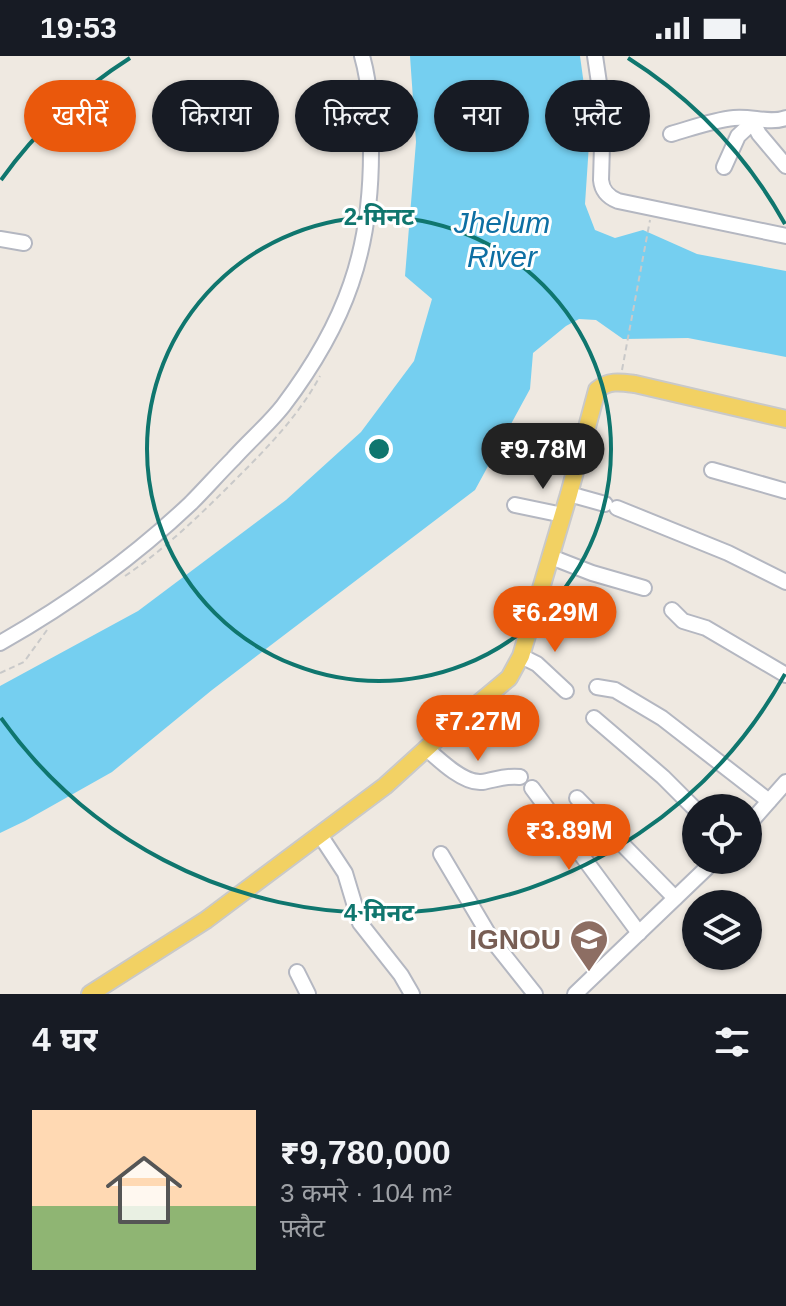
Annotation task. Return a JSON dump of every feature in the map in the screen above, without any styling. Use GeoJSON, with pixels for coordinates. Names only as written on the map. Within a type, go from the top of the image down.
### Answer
{"type":"FeatureCollection","features":[{"type":"Feature","properties":{"kind":"main road"},"geometry":{"type":"LineString","coordinates":[[90,994],[206,920],[385,786],[509,678],[521,656],[597,390],[605,383],[635,384],[786,419]]}},
{"type":"Feature","properties":{"kind":"street"},"geometry":{"type":"LineString","coordinates":[[0,643],[37,622],[113,569],[191,503],[282,407],[318,353],[339,315],[365,235],[371,186],[371,132],[367,76],[362,56]]}},
{"type":"Feature","properties":{"kind":"street"},"geometry":{"type":"LineString","coordinates":[[595,56],[603,110],[601,180],[607,195],[618,201],[786,236]]}},
{"type":"Feature","properties":{"kind":"street"},"geometry":{"type":"LineString","coordinates":[[671,134],[739,117],[751,121],[786,118]]}},
{"type":"Feature","properties":{"kind":"street"},"geometry":{"type":"LineString","coordinates":[[751,121],[786,166]]}},
{"type":"Feature","properties":{"kind":"street"},"geometry":{"type":"LineString","coordinates":[[724,167],[738,136],[751,121]]}},
{"type":"Feature","properties":{"kind":"street"},"geometry":{"type":"LineString","coordinates":[[0,239],[24,243]]}},
{"type":"Feature","properties":{"kind":"street"},"geometry":{"type":"LineString","coordinates":[[712,470],[786,491]]}},
{"type":"Feature","properties":{"kind":"street"},"geometry":{"type":"LineString","coordinates":[[569,494],[611,506],[728,553],[786,582]]}},
{"type":"Feature","properties":{"kind":"street"},"geometry":{"type":"LineString","coordinates":[[515,505],[563,515]]}},
{"type":"Feature","properties":{"kind":"street"},"geometry":{"type":"LineString","coordinates":[[551,557],[644,588]]}},
{"type":"Feature","properties":{"kind":"street"},"geometry":{"type":"LineString","coordinates":[[672,610],[683,621],[702,625],[786,675]]}},
{"type":"Feature","properties":{"kind":"street"},"geometry":{"type":"LineString","coordinates":[[521,656],[537,664],[566,691]]}},
{"type":"Feature","properties":{"kind":"street"},"geometry":{"type":"LineString","coordinates":[[597,687],[615,690],[662,718],[769,801]]}},
{"type":"Feature","properties":{"kind":"street"},"geometry":{"type":"LineString","coordinates":[[594,718],[682,796]]}},
{"type":"Feature","properties":{"kind":"street"},"geometry":{"type":"LineString","coordinates":[[427,749],[470,781],[482,782],[507,776],[526,782],[639,933]]}},
{"type":"Feature","properties":{"kind":"street"},"geometry":{"type":"LineString","coordinates":[[762,809],[786,782]]}},
{"type":"Feature","properties":{"kind":"street"},"geometry":{"type":"LineString","coordinates":[[577,798],[675,898]]}},
{"type":"Feature","properties":{"kind":"street"},"geometry":{"type":"LineString","coordinates":[[320,835],[345,873],[360,923],[412,994]]}},
{"type":"Feature","properties":{"kind":"street"},"geometry":{"type":"LineString","coordinates":[[441,854],[492,940],[535,994]]}},
{"type":"Feature","properties":{"kind":"street"},"geometry":{"type":"LineString","coordinates":[[575,994],[700,874]]}},
{"type":"Feature","properties":{"kind":"street"},"geometry":{"type":"LineString","coordinates":[[297,972],[308,994]]}},
{"type":"Feature","properties":{"kind":"path"},"geometry":{"type":"LineString","coordinates":[[623,365],[651,225]]}},
{"type":"Feature","properties":{"kind":"path"},"geometry":{"type":"LineString","coordinates":[[119,580],[185,530],[271,444],[295,416],[322,372]]}},
{"type":"Feature","properties":{"kind":"path"},"geometry":{"type":"LineString","coordinates":[[0,673],[24,662],[48,629]]}},
{"type":"Feature","properties":{"kind":"water","name":"Jhelum River"},"geometry":{"type":"Polygon","coordinates":[[[410,56],[580,56],[583,80],[545,80],[545,152],[588,152],[585,204],[595,230],[615,238],[643,230],[697,254],[786,271],[786,357],[688,338],[623,339],[596,320],[579,319],[566,326],[533,353],[530,389],[475,490],[212,690],[112,772],[0,833],[0,686],[138,611],[286,500],[361,432],[414,361],[432,299],[405,276],[415,152],[418,152],[418,80],[412,80],[410,56]]]}},
{"type":"Feature","properties":{"kind":"place","name":"IGNOU"},"geometry":{"type":"Point","coordinates":[589,973]}}]}
